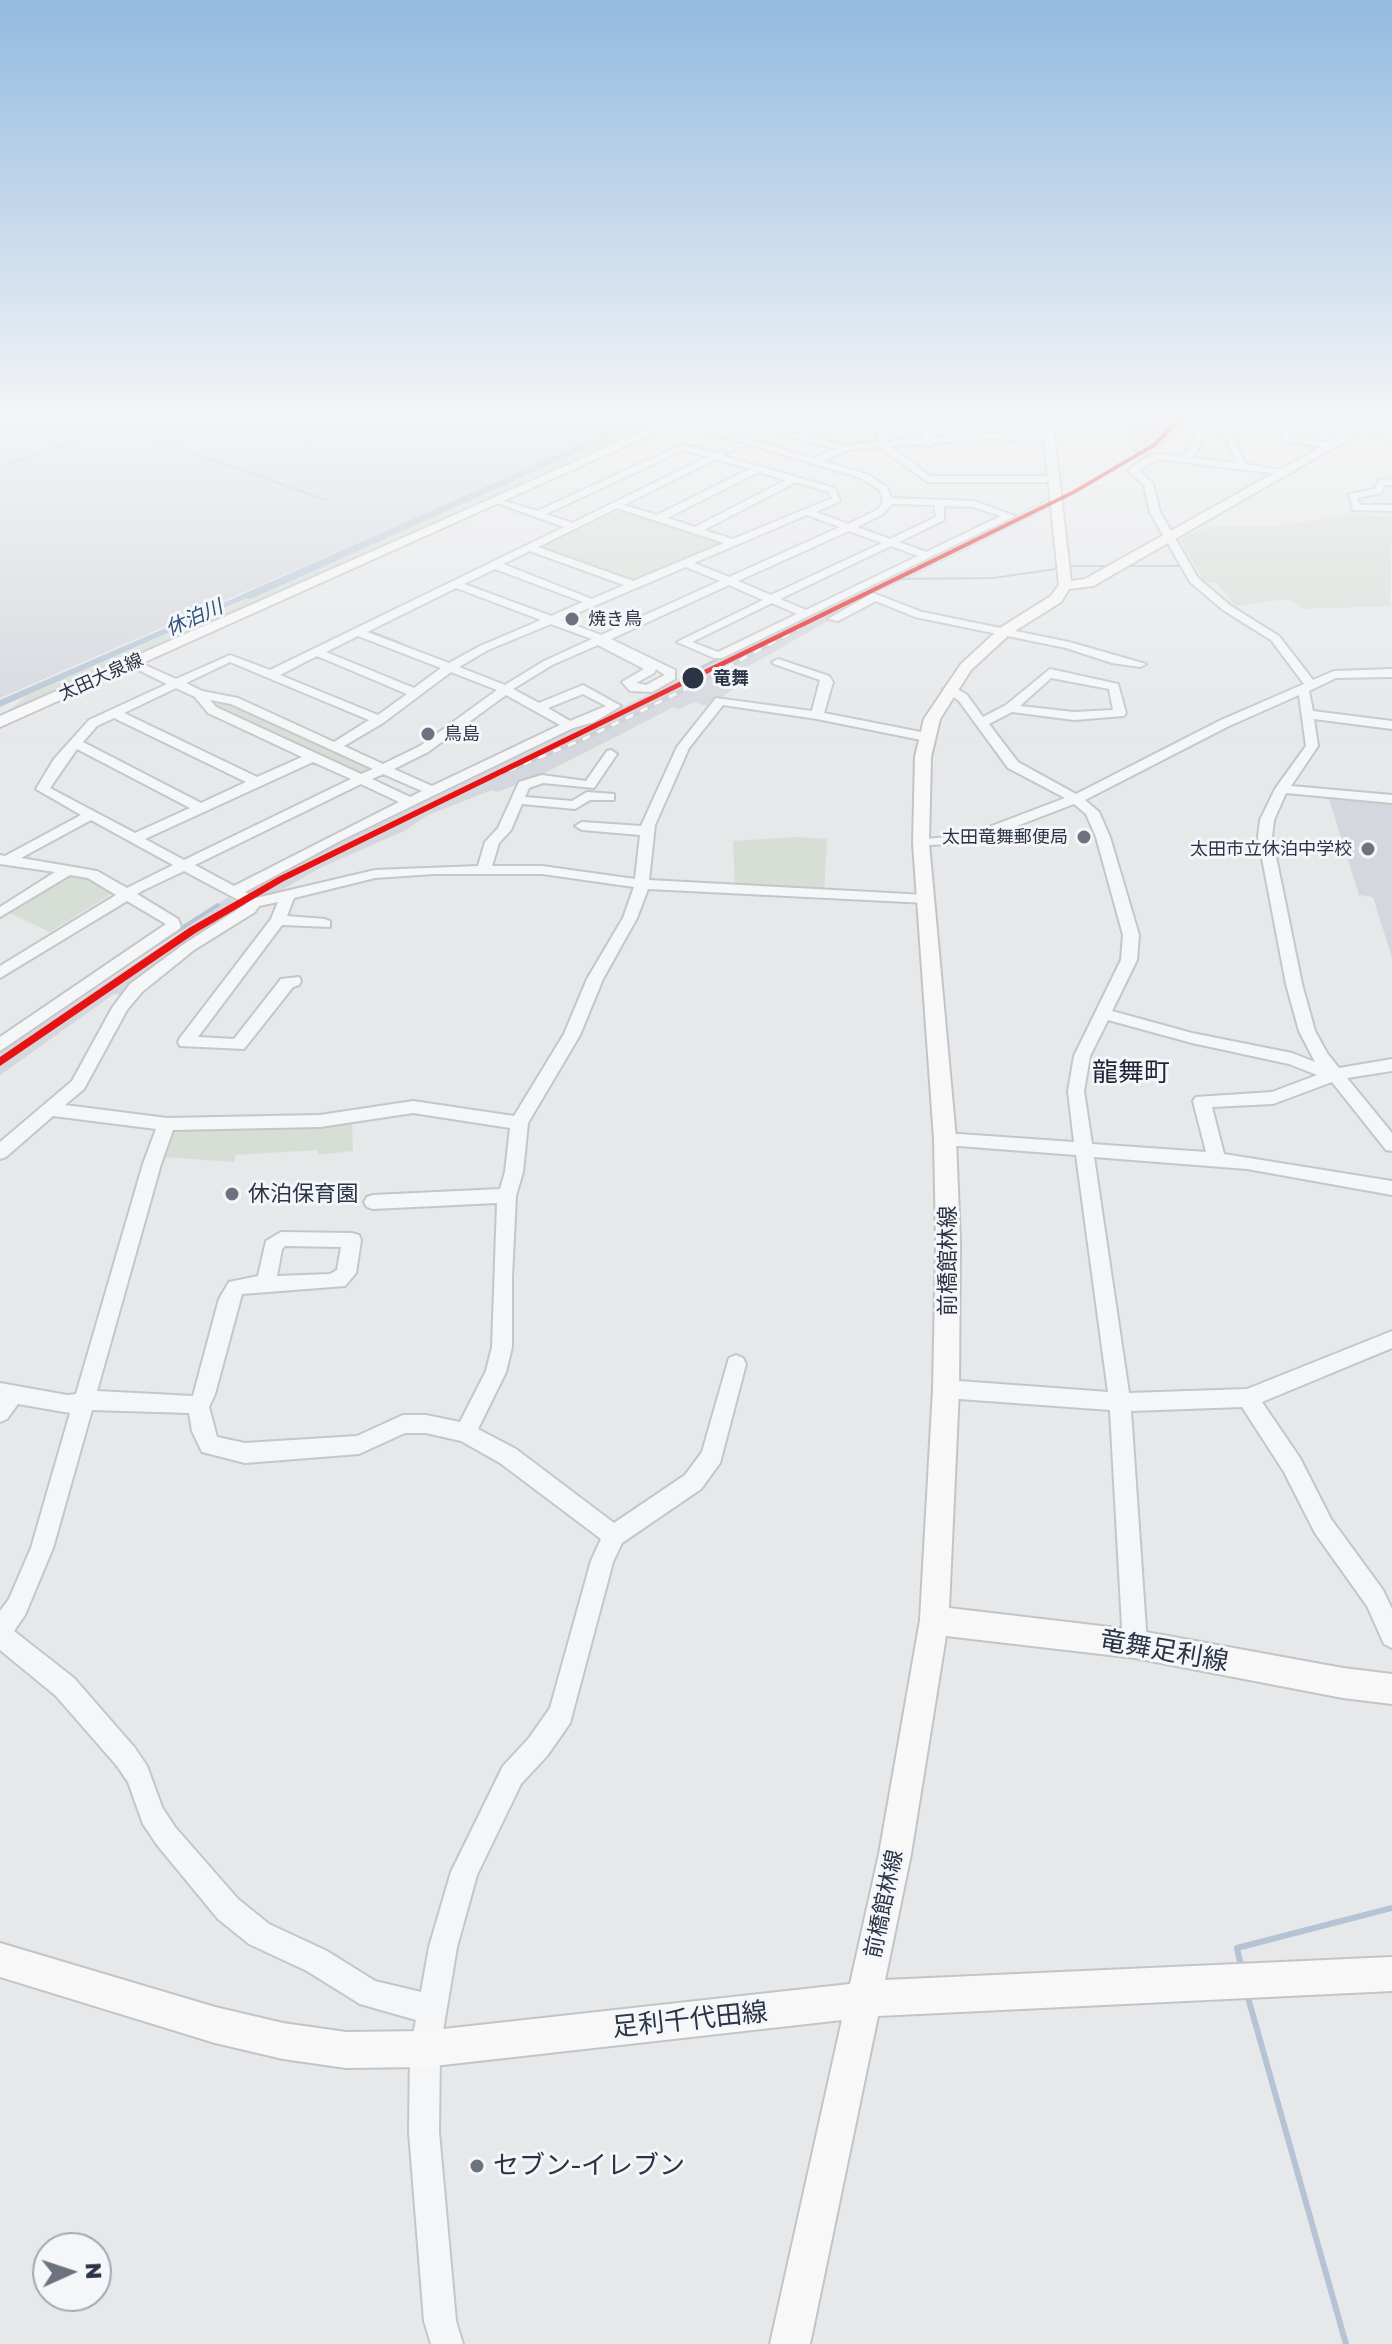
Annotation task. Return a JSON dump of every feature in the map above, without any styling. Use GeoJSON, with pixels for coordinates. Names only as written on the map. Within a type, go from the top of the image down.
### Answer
{"type":"FeatureCollection","features":[{"type":"Feature","properties":{"kind":"main road","name":"太田大泉線"},"geometry":{"type":"LineString","coordinates":[[0,722],[438,526]]}},
{"type":"Feature","properties":{"kind":"main road"},"geometry":{"type":"LineString","coordinates":[[1059,526],[1065,585]]}},
{"type":"Feature","properties":{"kind":"main road","name":"前橋館林線"},"geometry":{"type":"LineString","coordinates":[[790,2344],[895,1854],[934,1620],[949,1290],[945,1139],[921,843],[920,777],[926,737],[949,689],[966,667],[1005,631],[1056,599],[1065,585],[1088,583],[1191,526]]}},
{"type":"Feature","properties":{"kind":"main road","name":"竜舞足利線"},"geometry":{"type":"LineString","coordinates":[[934,1620],[1135,1644],[1343,1683],[1392,1689]]}},
{"type":"Feature","properties":{"kind":"main road","name":"足利千代田線"},"geometry":{"type":"LineString","coordinates":[[0,1960],[215,2025],[283,2041],[346,2050],[425,2049],[910,1995],[1392,1974]]}},
{"type":"Feature","properties":{"kind":"street"},"geometry":{"type":"LineString","coordinates":[[272,674],[576,526]]}},
{"type":"Feature","properties":{"kind":"street"},"geometry":{"type":"LineString","coordinates":[[685,526],[735,543]]}},
{"type":"Feature","properties":{"kind":"street"},"geometry":{"type":"LineString","coordinates":[[696,530],[703,526]]}},
{"type":"Feature","properties":{"kind":"street"},"geometry":{"type":"LineString","coordinates":[[335,746],[379,720],[450,667],[547,619],[774,526]]}},
{"type":"Feature","properties":{"kind":"street"},"geometry":{"type":"LineString","coordinates":[[924,526],[683,642],[718,656],[988,526]]}},
{"type":"Feature","properties":{"kind":"street"},"geometry":{"type":"LineString","coordinates":[[1163,526],[1200,586],[1228,608],[1271,634],[1306,687],[1312,746],[1282,789],[1267,820],[1265,837],[1294,984],[1307,1031],[1334,1075],[1392,1145]]}},
{"type":"Feature","properties":{"kind":"street"},"geometry":{"type":"LineString","coordinates":[[0,973],[125,894],[181,864],[384,769],[447,735],[504,690],[539,668],[728,581],[849,527],[927,556]]}},
{"type":"Feature","properties":{"kind":"street"},"geometry":{"type":"LineString","coordinates":[[530,548],[633,585]]}},
{"type":"Feature","properties":{"kind":"street"},"geometry":{"type":"LineString","coordinates":[[688,564],[806,614]]}},
{"type":"Feature","properties":{"kind":"street"},"geometry":{"type":"LineString","coordinates":[[495,565],[591,602]]}},
{"type":"Feature","properties":{"kind":"street"},"geometry":{"type":"LineString","coordinates":[[456,584],[598,640],[671,672],[671,677],[648,689],[634,688],[628,682],[650,671],[650,667],[598,640]]}},
{"type":"Feature","properties":{"kind":"street"},"geometry":{"type":"LineString","coordinates":[[834,619],[874,596],[919,615],[1005,631],[1140,664]]}},
{"type":"Feature","properties":{"kind":"street"},"geometry":{"type":"LineString","coordinates":[[358,632],[504,690],[569,725]]}},
{"type":"Feature","properties":{"kind":"street"},"geometry":{"type":"LineString","coordinates":[[316,652],[416,693]]}},
{"type":"Feature","properties":{"kind":"street"},"geometry":{"type":"LineString","coordinates":[[379,720],[230,658],[93,723],[43,789],[254,903],[383,873],[484,870],[542,870],[641,884],[926,899]]}},
{"type":"Feature","properties":{"kind":"street"},"geometry":{"type":"LineString","coordinates":[[778,662],[825,678],[827,682],[817,715]]}},
{"type":"Feature","properties":{"kind":"street"},"geometry":{"type":"LineString","coordinates":[[132,663],[199,694],[234,701],[432,791]]}},
{"type":"Feature","properties":{"kind":"street"},"geometry":{"type":"LineString","coordinates":[[921,843],[970,839],[1076,799],[1225,723],[1334,675],[1392,673]]}},
{"type":"Feature","properties":{"kind":"street"},"geometry":{"type":"LineString","coordinates":[[981,723],[1010,708],[1050,674],[1114,687],[1120,713],[1074,716],[1010,708]]}},
{"type":"Feature","properties":{"kind":"street"},"geometry":{"type":"LineString","coordinates":[[232,893],[274,868],[569,725],[590,719],[615,706],[583,689],[538,708]]}},
{"type":"Feature","properties":{"kind":"street"},"geometry":{"type":"LineString","coordinates":[[949,689],[963,698],[1013,765],[1087,806],[1097,821],[1131,935],[1129,960],[1102,1013],[1078,1071],[1076,1091],[1120,1402],[1135,1644]]}},
{"type":"Feature","properties":{"kind":"street"},"geometry":{"type":"LineString","coordinates":[[199,694],[212,710],[410,802]]}},
{"type":"Feature","properties":{"kind":"street"},"geometry":{"type":"LineString","coordinates":[[465,1433],[496,1372],[502,1347],[507,1196],[514,1172],[519,1123],[572,1035],[595,979],[630,918],[641,884],[648,831],[676,758],[714,704],[720,701],[817,715],[926,737]]}},
{"type":"Feature","properties":{"kind":"street"},"geometry":{"type":"LineString","coordinates":[[114,713],[256,782]]}},
{"type":"Feature","properties":{"kind":"street"},"geometry":{"type":"LineString","coordinates":[[1308,714],[1392,725]]}},
{"type":"Feature","properties":{"kind":"street"},"geometry":{"type":"LineString","coordinates":[[75,743],[199,807]]}},
{"type":"Feature","properties":{"kind":"street"},"geometry":{"type":"LineString","coordinates":[[484,870],[492,842],[504,830],[524,785],[542,779],[589,785],[611,754]]}},
{"type":"Feature","properties":{"kind":"street"},"geometry":{"type":"LineString","coordinates":[[135,838],[312,757]]}},
{"type":"Feature","properties":{"kind":"street"},"geometry":{"type":"LineString","coordinates":[[1282,789],[1392,799]]}},
{"type":"Feature","properties":{"kind":"street"},"geometry":{"type":"LineString","coordinates":[[517,800],[571,805],[587,796],[609,797]]}},
{"type":"Feature","properties":{"kind":"street"},"geometry":{"type":"LineString","coordinates":[[2,861],[91,815]]}},
{"type":"Feature","properties":{"kind":"street"},"geometry":{"type":"LineString","coordinates":[[582,826],[648,831]]}},
{"type":"Feature","properties":{"kind":"street"},"geometry":{"type":"LineString","coordinates":[[0,1045],[174,926],[173,922],[92,874],[2,861]]}},
{"type":"Feature","properties":{"kind":"street"},"geometry":{"type":"LineString","coordinates":[[0,913],[68,870]]}},
{"type":"Feature","properties":{"kind":"street"},"geometry":{"type":"LineString","coordinates":[[288,895],[278,920],[186,1042],[238,1045],[287,983],[293,981]]}},
{"type":"Feature","properties":{"kind":"street"},"geometry":{"type":"LineString","coordinates":[[1,1149],[53,1110],[84,1078],[120,1008],[136,988],[189,947],[250,909],[254,903]]}},
{"type":"Feature","properties":{"kind":"street"},"geometry":{"type":"LineString","coordinates":[[278,920],[325,924]]}},
{"type":"Feature","properties":{"kind":"street"},"geometry":{"type":"LineString","coordinates":[[1102,1013],[1192,1038],[1292,1059],[1334,1075]]}},
{"type":"Feature","properties":{"kind":"street"},"geometry":{"type":"LineString","coordinates":[[1217,1160],[1202,1101],[1273,1098],[1334,1075],[1392,1065]]}},
{"type":"Feature","properties":{"kind":"street"},"geometry":{"type":"LineString","coordinates":[[53,1110],[167,1124],[320,1121],[413,1107],[519,1123]]}},
{"type":"Feature","properties":{"kind":"street"},"geometry":{"type":"LineString","coordinates":[[167,1124],[152,1164],[35,1569],[17,1607],[0,1632],[65,1687],[126,1757],[138,1775],[152,1815],[166,1836],[228,1909],[259,1934],[317,1961],[370,1994],[431,2009]]}},
{"type":"Feature","properties":{"kind":"street"},"geometry":{"type":"LineString","coordinates":[[945,1139],[1247,1162],[1392,1188]]}},
{"type":"Feature","properties":{"kind":"street"},"geometry":{"type":"LineString","coordinates":[[373,1202],[507,1196]]}},
{"type":"Feature","properties":{"kind":"street"},"geometry":{"type":"LineString","coordinates":[[266,1284],[236,1288],[229,1299],[205,1394],[198,1406],[203,1431],[210,1445],[245,1453],[359,1445],[370,1443],[403,1424],[426,1424],[465,1433],[508,1456],[614,1536]]}},
{"type":"Feature","properties":{"kind":"street"},"geometry":{"type":"LineString","coordinates":[[946,1389],[1120,1402],[1248,1398],[1392,1339]]}},
{"type":"Feature","properties":{"kind":"street"},"geometry":{"type":"LineString","coordinates":[[447,2344],[440,2321],[424,2132],[425,2049],[443,1947],[464,1872],[512,1775],[538,1747],[561,1714],[602,1561],[614,1536],[693,1482],[712,1456],[736,1364]]}},
{"type":"Feature","properties":{"kind":"street"},"geometry":{"type":"LineString","coordinates":[[1248,1398],[1292,1465],[1323,1526],[1375,1598],[1392,1636]]}},
{"type":"Feature","properties":{"kind":"street"},"geometry":{"type":"LineString","coordinates":[[4,1400],[82,1404],[97,1400],[177,1401],[198,1406]]}},
{"type":"Feature","properties":{"kind":"shaded area"},"geometry":{"type":"Polygon","coordinates":[[[0,526],[395,526],[0,698],[0,526]]]}},
{"type":"Feature","properties":{"kind":"shaded area"},"geometry":{"type":"Polygon","coordinates":[[[411,526],[430,526],[2,716],[26,696],[411,526]]]}},
{"type":"Feature","properties":{"kind":"shaded area"},"geometry":{"type":"Polygon","coordinates":[[[585,526],[678,526],[728,542],[631,582],[539,548],[585,526]]]}},
{"type":"Feature","properties":{"kind":"shaded area"},"geometry":{"type":"Polygon","coordinates":[[[991,526],[1013,526],[905,580],[873,594],[866,591],[991,526]]]}},
{"type":"Feature","properties":{"kind":"shaded area"},"geometry":{"type":"Polygon","coordinates":[[[1392,526],[1390,606],[1302,609],[1288,599],[1236,606],[1215,582],[1204,582],[1180,539],[1208,527],[1392,526]]]}},
{"type":"Feature","properties":{"kind":"shaded area"},"geometry":{"type":"Polygon","coordinates":[[[861,591],[872,596],[726,679],[690,674],[861,591]]]}},
{"type":"Feature","properties":{"kind":"shaded area"},"geometry":{"type":"Polygon","coordinates":[[[686,676],[722,681],[733,689],[709,707],[694,702],[679,710],[674,707],[533,779],[497,792],[492,790],[428,815],[404,831],[320,868],[269,897],[254,901],[243,894],[243,890],[686,676]]]}},
{"type":"Feature","properties":{"kind":"shaded area"},"geometry":{"type":"Polygon","coordinates":[[[223,701],[234,703],[374,766],[357,775],[214,706],[223,701]]]}},
{"type":"Feature","properties":{"kind":"shaded area","name":"太田市立休泊中学校"},"geometry":{"type":"Polygon","coordinates":[[[1329,799],[1392,804],[1392,958],[1373,897],[1359,895],[1329,799]]]}},
{"type":"Feature","properties":{"kind":"shaded area"},"geometry":{"type":"Polygon","coordinates":[[[797,837],[827,839],[824,893],[735,887],[733,841],[797,837]]]}},
{"type":"Feature","properties":{"kind":"shaded area"},"geometry":{"type":"Polygon","coordinates":[[[72,874],[81,874],[114,892],[50,932],[7,912],[72,874]]]}},
{"type":"Feature","properties":{"kind":"shaded area"},"geometry":{"type":"Polygon","coordinates":[[[228,897],[242,906],[240,912],[125,995],[114,994],[0,1075],[0,1053],[219,907],[218,904],[228,897]]]}},
{"type":"Feature","properties":{"kind":"shaded area"},"geometry":{"type":"Polygon","coordinates":[[[352,1121],[353,1151],[317,1155],[318,1150],[236,1155],[234,1162],[163,1157],[170,1129],[352,1121]]]}},
{"type":"Feature","properties":{"kind":"water"},"geometry":{"type":"Polygon","coordinates":[[[276,580],[281,583],[0,707],[0,700],[276,580]]]}},
{"type":"Feature","properties":{"kind":"waterway","name":"休泊川"},"geometry":{"type":"LineString","coordinates":[[248,595],[404,526]]}},
{"type":"Feature","properties":{"kind":"waterway"},"geometry":{"type":"LineString","coordinates":[[1072,566],[1107,566]]}},
{"type":"Feature","properties":{"kind":"waterway"},"geometry":{"type":"LineString","coordinates":[[1128,566],[1180,566]]}},
{"type":"Feature","properties":{"kind":"waterway"},"geometry":{"type":"LineString","coordinates":[[898,579],[993,578],[1056,569]]}},
{"type":"Feature","properties":{"kind":"waterway"},"geometry":{"type":"LineString","coordinates":[[368,631],[401,644]]}},
{"type":"Feature","properties":{"kind":"waterway"},"geometry":{"type":"LineString","coordinates":[[692,672],[722,657]]}},
{"type":"Feature","properties":{"kind":"waterway"},"geometry":{"type":"LineString","coordinates":[[556,713],[571,721]]}},
{"type":"Feature","properties":{"kind":"waterway"},"geometry":{"type":"LineString","coordinates":[[511,758],[574,728]]}},
{"type":"Feature","properties":{"kind":"waterway"},"geometry":{"type":"LineString","coordinates":[[143,953],[218,905]]}},
{"type":"Feature","properties":{"kind":"waterway"},"geometry":{"type":"LineString","coordinates":[[1241,1966],[1237,1948],[1392,1908]]}},
{"type":"Feature","properties":{"kind":"waterway"},"geometry":{"type":"LineString","coordinates":[[1247,1994],[1346,2344]]}},
{"type":"Feature","properties":{"kind":"railway"},"geometry":{"type":"LineString","coordinates":[[450,795],[586,738],[700,682],[803,626]]}},
{"type":"Feature","properties":{"kind":"transit line"},"geometry":{"type":"LineString","coordinates":[[0,1062],[193,930],[281,879],[1004,526]]}},
{"type":"Feature","properties":{"kind":"place","name":"焼き鳥"},"geometry":{"type":"Point","coordinates":[572,619]}},
{"type":"Feature","properties":{"kind":"place","name":"竜舞"},"geometry":{"type":"Point","coordinates":[693,678]}},
{"type":"Feature","properties":{"kind":"place","name":"鳥島"},"geometry":{"type":"Point","coordinates":[428,734]}},
{"type":"Feature","properties":{"kind":"place","name":"太田竜舞郵便局"},"geometry":{"type":"Point","coordinates":[1084,837]}},
{"type":"Feature","properties":{"kind":"place","name":"太田市立休泊中学校"},"geometry":{"type":"Point","coordinates":[1368,849]}},
{"type":"Feature","properties":{"kind":"place","name":"休泊保育園"},"geometry":{"type":"Point","coordinates":[232,1194]}},
{"type":"Feature","properties":{"kind":"place","name":"セブン-イレブン"},"geometry":{"type":"Point","coordinates":[477,2166]}},
{"type":"Feature","properties":{"kind":"district","name":"龍舞町"},"geometry":{"type":"Point","coordinates":[1131,1073]}}]}
